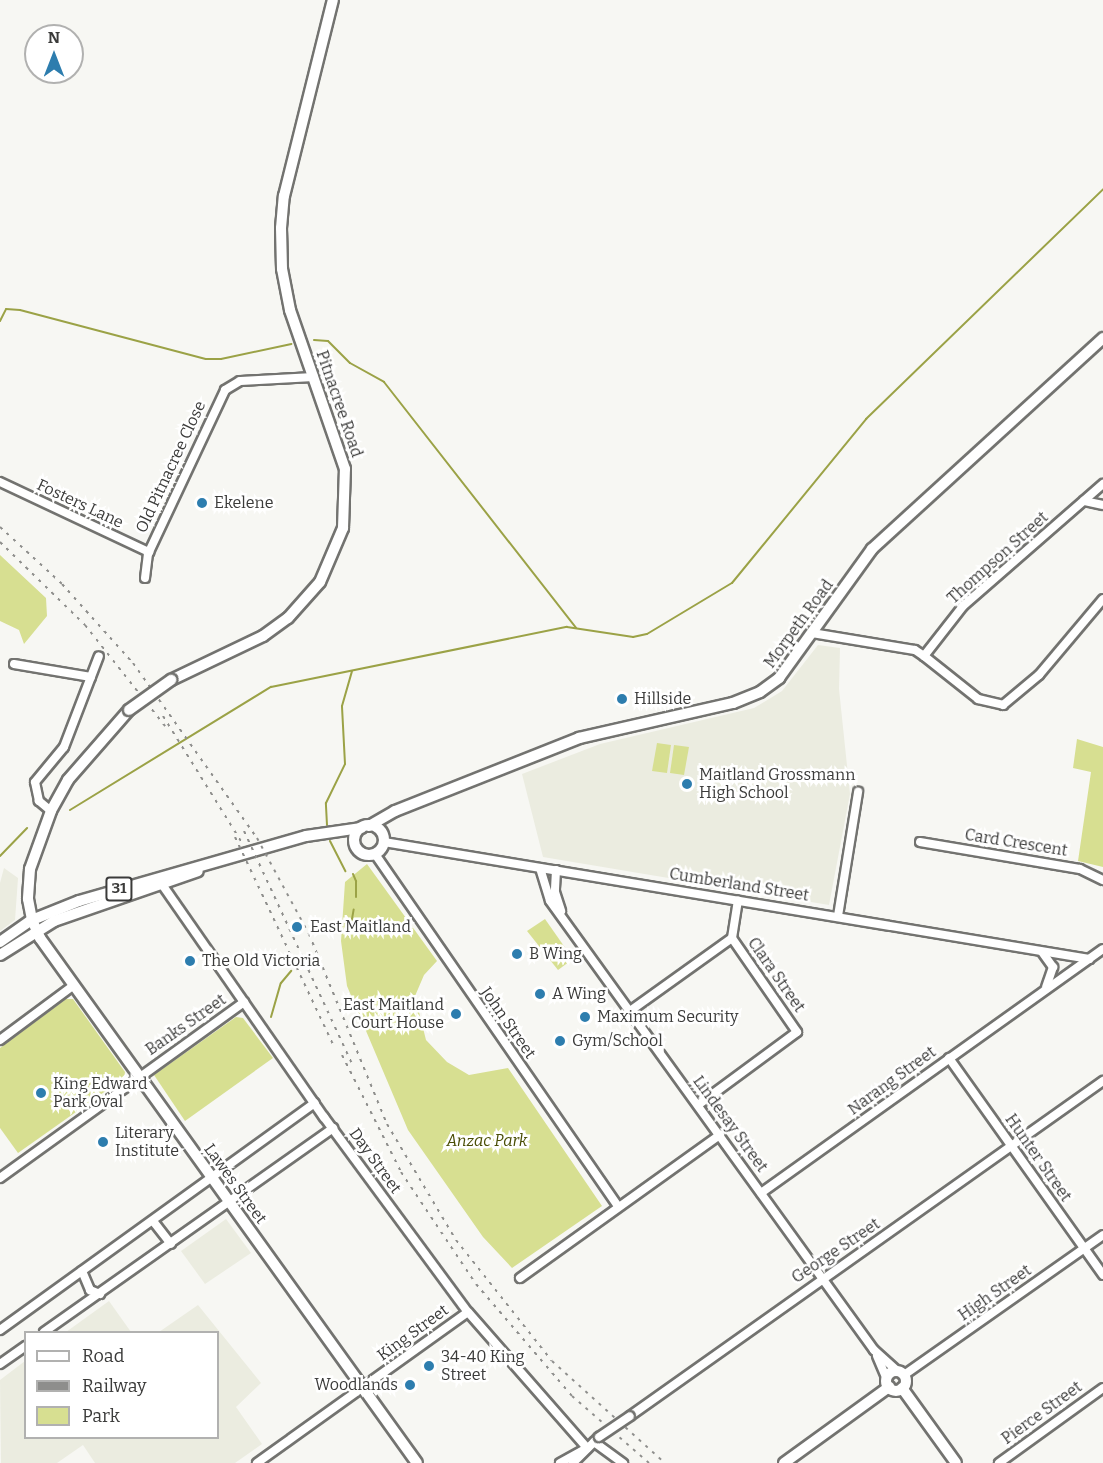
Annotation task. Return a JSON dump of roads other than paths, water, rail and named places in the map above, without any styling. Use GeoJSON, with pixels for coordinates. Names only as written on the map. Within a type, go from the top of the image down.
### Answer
{"type":"FeatureCollection","features":[{"type":"Feature","properties":{"kind":"main road","name":"Pitnacree Road"},"geometry":{"type":"LineString","coordinates":[[34,925],[27,895],[30,869],[51,811],[88,755],[129,710],[171,680],[262,636],[288,618],[321,582],[343,528],[345,469],[290,310],[282,269],[281,228],[284,196],[322,52],[333,0]]}},
{"type":"Feature","properties":{"kind":"main road","name":"Morpeth Road"},"geometry":{"type":"LineString","coordinates":[[365,827],[406,807],[579,738],[733,703],[760,692],[779,678],[872,549],[1103,338]]}},
{"type":"Feature","properties":{"kind":"main road","name":"Morpeth Road"},"geometry":{"type":"LineString","coordinates":[[383,837],[406,807]]}},
{"type":"Feature","properties":{"kind":"main road","name":"31"},"geometry":{"type":"LineString","coordinates":[[0,942],[79,901],[159,882],[306,836],[336,834],[365,827]]}},
{"type":"Feature","properties":{"kind":"main road"},"geometry":{"type":"LineString","coordinates":[[357,849],[355,836],[365,827],[383,837]]}},
{"type":"Feature","properties":{"kind":"main road"},"geometry":{"type":"LineString","coordinates":[[336,834],[364,854],[375,854]]}},
{"type":"Feature","properties":{"kind":"main road","name":"31"},"geometry":{"type":"LineString","coordinates":[[375,854],[383,837]]}},
{"type":"Feature","properties":{"kind":"main road","name":"31"},"geometry":{"type":"LineString","coordinates":[[0,955],[34,925]]}},
{"type":"Feature","properties":{"kind":"main road","name":"Lawes Street"},"geometry":{"type":"LineString","coordinates":[[34,925],[74,985],[417,1463]]}},
{"type":"Feature","properties":{"kind":"main road"},"geometry":{"type":"LineString","coordinates":[[784,1463],[901,1373]]}},
{"type":"Feature","properties":{"kind":"main road"},"geometry":{"type":"LineString","coordinates":[[901,1373],[902,1388],[956,1463]]}},
{"type":"Feature","properties":{"kind":"main road"},"geometry":{"type":"LineString","coordinates":[[888,1383],[902,1388]]}},
{"type":"Feature","properties":{"kind":"street","name":"Old Pitnacree Close"},"geometry":{"type":"LineString","coordinates":[[145,578],[149,552],[225,390],[240,381],[314,377]]}},
{"type":"Feature","properties":{"kind":"street","name":"Fosters Lane"},"geometry":{"type":"LineString","coordinates":[[0,482],[149,552]]}},
{"type":"Feature","properties":{"kind":"street","name":"Thompson Street"},"geometry":{"type":"LineString","coordinates":[[924,656],[963,606],[1103,484]]}},
{"type":"Feature","properties":{"kind":"street"},"geometry":{"type":"LineString","coordinates":[[1083,501],[1103,505]]}},
{"type":"Feature","properties":{"kind":"street"},"geometry":{"type":"LineString","coordinates":[[812,633],[915,650],[978,699],[991,705],[1003,705],[1039,675],[1103,599]]}},
{"type":"Feature","properties":{"kind":"street"},"geometry":{"type":"LineString","coordinates":[[51,811],[36,794],[36,782],[64,747],[99,656]]}},
{"type":"Feature","properties":{"kind":"street"},"geometry":{"type":"LineString","coordinates":[[14,664],[91,677]]}},
{"type":"Feature","properties":{"kind":"street"},"geometry":{"type":"LineString","coordinates":[[838,916],[858,792]]}},
{"type":"Feature","properties":{"kind":"street","name":"Cumberland Street"},"geometry":{"type":"LineString","coordinates":[[383,837],[540,868],[1089,959]]}},
{"type":"Feature","properties":{"kind":"street","name":"Card Crescent"},"geometry":{"type":"LineString","coordinates":[[920,842],[1080,868],[1103,880]]}},
{"type":"Feature","properties":{"kind":"street","name":"John Street"},"geometry":{"type":"LineString","coordinates":[[375,854],[618,1206]]}},
{"type":"Feature","properties":{"kind":"street","name":"Lindesay Street"},"geometry":{"type":"LineString","coordinates":[[540,868],[547,895],[874,1350],[888,1383]]}},
{"type":"Feature","properties":{"kind":"street","name":"Lindesay Street"},"geometry":{"type":"LineString","coordinates":[[556,870],[555,892],[562,915]]}},
{"type":"Feature","properties":{"kind":"street","name":"Day Street"},"geometry":{"type":"LineString","coordinates":[[159,882],[315,1103],[468,1312],[587,1448]]}},
{"type":"Feature","properties":{"kind":"street","name":"Clara Street"},"geometry":{"type":"LineString","coordinates":[[698,1105],[796,1032],[732,938],[738,900]]}},
{"type":"Feature","properties":{"kind":"street"},"geometry":{"type":"LineString","coordinates":[[630,1011],[732,938]]}},
{"type":"Feature","properties":{"kind":"street","name":"Narang Street"},"geometry":{"type":"LineString","coordinates":[[761,1193],[1103,949]]}},
{"type":"Feature","properties":{"kind":"street"},"geometry":{"type":"LineString","coordinates":[[1041,994],[1053,972],[1051,961],[1042,952]]}},
{"type":"Feature","properties":{"kind":"street"},"geometry":{"type":"LineString","coordinates":[[0,1040],[74,985]]}},
{"type":"Feature","properties":{"kind":"street","name":"Banks Street"},"geometry":{"type":"LineString","coordinates":[[0,1178],[244,1002]]}},
{"type":"Feature","properties":{"kind":"street","name":"Hunter Street"},"geometry":{"type":"LineString","coordinates":[[949,1058],[1103,1275]]}},
{"type":"Feature","properties":{"kind":"street","name":"George Street"},"geometry":{"type":"LineString","coordinates":[[573,1463],[587,1448],[630,1416],[1103,1081]]}},
{"type":"Feature","properties":{"kind":"street"},"geometry":{"type":"LineString","coordinates":[[0,1330],[315,1103]]}},
{"type":"Feature","properties":{"kind":"street"},"geometry":{"type":"LineString","coordinates":[[45,1331],[333,1128]]}},
{"type":"Feature","properties":{"kind":"street"},"geometry":{"type":"LineString","coordinates":[[520,1278],[720,1135]]}},
{"type":"Feature","properties":{"kind":"street"},"geometry":{"type":"LineString","coordinates":[[153,1221],[171,1244]]}},
{"type":"Feature","properties":{"kind":"street","name":"High Street"},"geometry":{"type":"LineString","coordinates":[[901,1373],[1103,1235]]}},
{"type":"Feature","properties":{"kind":"street"},"geometry":{"type":"LineString","coordinates":[[82,1271],[90,1290],[100,1294]]}},
{"type":"Feature","properties":{"kind":"street","name":"King Street"},"geometry":{"type":"LineString","coordinates":[[257,1463],[468,1312]]}},
{"type":"Feature","properties":{"kind":"street"},"geometry":{"type":"LineString","coordinates":[[0,1365],[24,1347]]}},
{"type":"Feature","properties":{"kind":"street","name":"Lindesay Street"},"geometry":{"type":"LineString","coordinates":[[874,1350],[901,1373]]}},
{"type":"Feature","properties":{"kind":"street","name":"Pierce Street"},"geometry":{"type":"LineString","coordinates":[[999,1463],[1103,1388]]}},
{"type":"Feature","properties":{"kind":"street"},"geometry":{"type":"LineString","coordinates":[[597,1440],[623,1463]]}},
{"type":"Feature","properties":{"kind":"street","name":"George Street"},"geometry":{"type":"LineString","coordinates":[[560,1463],[587,1448]]}},
{"type":"Feature","properties":{"kind":"waterway"},"geometry":{"type":"LineString","coordinates":[[70,810],[271,687],[567,627],[633,637],[647,634],[732,583],[866,419],[1103,189]]}},
{"type":"Feature","properties":{"kind":"waterway"},"geometry":{"type":"LineString","coordinates":[[0,321],[6,309],[20,310],[206,359],[221,359],[291,344]]}},
{"type":"Feature","properties":{"kind":"waterway"},"geometry":{"type":"LineString","coordinates":[[314,340],[328,341],[350,363],[384,382],[576,628]]}},
{"type":"Feature","properties":{"kind":"waterway"},"geometry":{"type":"LineString","coordinates":[[327,825],[326,803],[345,764],[342,706],[352,671]]}},
{"type":"Feature","properties":{"kind":"waterway"},"geometry":{"type":"LineString","coordinates":[[0,856],[27,828]]}},
{"type":"Feature","properties":{"kind":"waterway"},"geometry":{"type":"LineString","coordinates":[[330,841],[345,871]]}},
{"type":"Feature","properties":{"kind":"waterway"},"geometry":{"type":"LineString","coordinates":[[353,874],[356,881],[356,897]]}},
{"type":"Feature","properties":{"kind":"waterway"},"geometry":{"type":"LineString","coordinates":[[349,936],[354,909]]}},
{"type":"Feature","properties":{"kind":"waterway"},"geometry":{"type":"LineString","coordinates":[[271,1017],[281,983],[291,971]]}},
{"type":"Feature","properties":{"kind":"railway"},"geometry":{"type":"LineString","coordinates":[[0,527],[62,584],[133,663],[257,838],[309,934],[387,1124],[456,1240],[552,1361],[665,1463]]}},
{"type":"Feature","properties":{"kind":"railway"},"geometry":{"type":"LineString","coordinates":[[0,542],[85,625],[165,726]]}},
{"type":"Feature","properties":{"kind":"railway"},"geometry":{"type":"LineString","coordinates":[[163,716],[242,843]]}},
{"type":"Feature","properties":{"kind":"railway"},"geometry":{"type":"LineString","coordinates":[[244,831],[351,1062]]}},
{"type":"Feature","properties":{"kind":"railway"},"geometry":{"type":"LineString","coordinates":[[235,837],[334,1046]]}},
{"type":"Feature","properties":{"kind":"railway"},"geometry":{"type":"LineString","coordinates":[[342,1055],[401,1172],[476,1284],[572,1396],[649,1463]]}},
{"type":"Feature","properties":{"kind":"place","name":"Ekelene"},"geometry":{"type":"Point","coordinates":[202,503]}},
{"type":"Feature","properties":{"kind":"place","name":"Hillside"},"geometry":{"type":"Point","coordinates":[622,699]}},
{"type":"Feature","properties":{"kind":"place","name":"Maitland Grossmann High School"},"geometry":{"type":"Point","coordinates":[687,784]}},
{"type":"Feature","properties":{"kind":"place","name":"East Maitland"},"geometry":{"type":"Point","coordinates":[297,927]}},
{"type":"Feature","properties":{"kind":"place","name":"B Wing"},"geometry":{"type":"Point","coordinates":[517,954]}},
{"type":"Feature","properties":{"kind":"place","name":"The Old Victoria"},"geometry":{"type":"Point","coordinates":[190,961]}},
{"type":"Feature","properties":{"kind":"place","name":"A Wing"},"geometry":{"type":"Point","coordinates":[540,994]}},
{"type":"Feature","properties":{"kind":"place","name":"East Maitland Court House"},"geometry":{"type":"Point","coordinates":[456,1014]}},
{"type":"Feature","properties":{"kind":"place","name":"Maximum Security"},"geometry":{"type":"Point","coordinates":[585,1017]}},
{"type":"Feature","properties":{"kind":"place","name":"Gym/School"},"geometry":{"type":"Point","coordinates":[560,1041]}},
{"type":"Feature","properties":{"kind":"place","name":"King Edward Park Oval"},"geometry":{"type":"Point","coordinates":[41,1093]}},
{"type":"Feature","properties":{"kind":"place","name":"Literary Institute"},"geometry":{"type":"Point","coordinates":[103,1142]}},
{"type":"Feature","properties":{"kind":"place","name":"34-40 King Street"},"geometry":{"type":"Point","coordinates":[429,1366]}},
{"type":"Feature","properties":{"kind":"place","name":"Woodlands"},"geometry":{"type":"Point","coordinates":[410,1385]}},
{"type":"Feature","properties":{"kind":"park label","name":"Anzac Park"},"geometry":{"type":"Point","coordinates":[487,1141]}}]}
